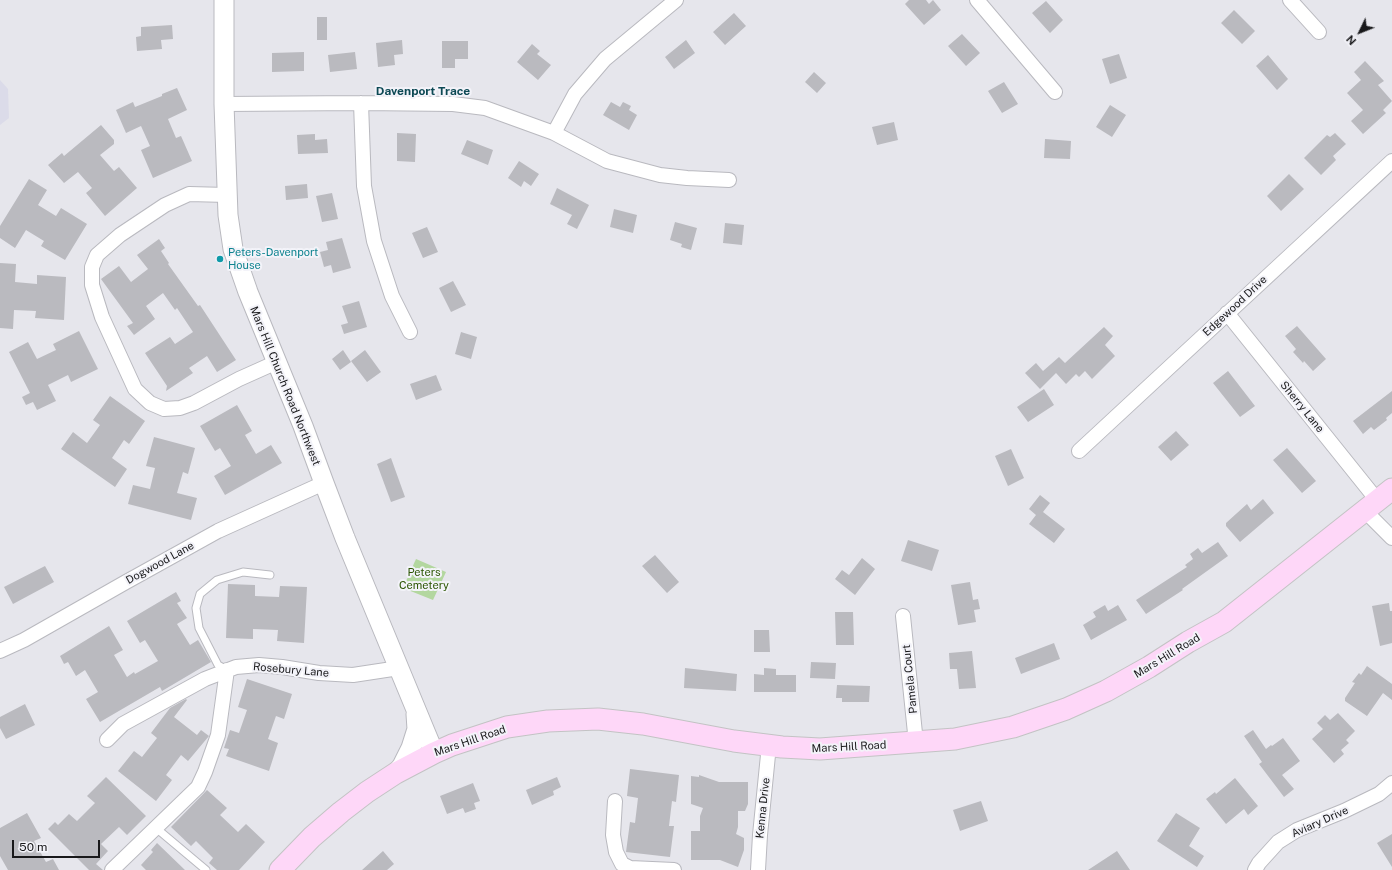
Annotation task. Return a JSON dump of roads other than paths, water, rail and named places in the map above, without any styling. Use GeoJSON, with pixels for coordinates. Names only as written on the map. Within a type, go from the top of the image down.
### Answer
{"type":"FeatureCollection","features":[{"type":"Feature","properties":{"kind":"main road","name":"Mars Hill Road"},"geometry":{"type":"LineString","coordinates":[[280,870],[312,837],[341,812],[367,792],[396,773],[434,753],[470,738],[507,727],[548,720],[598,719],[643,724],[734,741],[820,750],[955,739],[1013,727],[1066,709],[1106,691],[1224,622],[1383,498]]}},
{"type":"Feature","properties":{"kind":"street","name":"Mars Hill Church Road Northwest"},"geometry":{"type":"LineString","coordinates":[[224,0],[224,104],[228,215],[232,249],[248,292],[304,426],[324,483],[434,753]]}},
{"type":"Feature","properties":{"kind":"street"},"geometry":{"type":"LineString","coordinates":[[554,133],[575,94],[605,58],[676,0]]}},
{"type":"Feature","properties":{"kind":"street"},"geometry":{"type":"LineString","coordinates":[[977,0],[1055,92]]}},
{"type":"Feature","properties":{"kind":"street"},"geometry":{"type":"LineString","coordinates":[[1290,0],[1318,32]]}},
{"type":"Feature","properties":{"kind":"street"},"geometry":{"type":"LineString","coordinates":[[361,103],[364,186],[374,241],[392,296],[410,332]]}},
{"type":"Feature","properties":{"kind":"street"},"geometry":{"type":"LineString","coordinates":[[224,104],[453,104],[485,108],[554,133],[607,161],[660,175],[729,180]]}},
{"type":"Feature","properties":{"kind":"street","name":"Edgewood Drive"},"geometry":{"type":"LineString","coordinates":[[1079,451],[1392,160]]}},
{"type":"Feature","properties":{"kind":"street"},"geometry":{"type":"LineString","coordinates":[[227,195],[188,194],[165,205],[132,226],[97,256],[92,267],[92,285],[102,317],[134,389],[150,403],[164,409],[180,408],[194,403],[239,379],[277,362]]}},
{"type":"Feature","properties":{"kind":"street","name":"Sherry Lane"},"geometry":{"type":"LineString","coordinates":[[1227,313],[1383,498]]}},
{"type":"Feature","properties":{"kind":"street","name":"Dogwood Lane"},"geometry":{"type":"LineString","coordinates":[[0,651],[24,640],[218,531],[324,483]]}},
{"type":"Feature","properties":{"kind":"street"},"geometry":{"type":"LineString","coordinates":[[1383,498],[1392,538]]}},
{"type":"Feature","properties":{"kind":"street","name":"Pamela Court"},"geometry":{"type":"LineString","coordinates":[[903,616],[916,743]]}},
{"type":"Feature","properties":{"kind":"street","name":"Rosebury Lane"},"geometry":{"type":"LineString","coordinates":[[107,740],[123,724],[205,679],[236,667],[259,665],[319,673],[353,675],[399,668]]}},
{"type":"Feature","properties":{"kind":"street"},"geometry":{"type":"LineString","coordinates":[[112,870],[198,787],[218,735],[227,670]]}},
{"type":"Feature","properties":{"kind":"street"},"geometry":{"type":"LineString","coordinates":[[396,773],[407,757],[417,729],[415,707]]}},
{"type":"Feature","properties":{"kind":"street","name":"Kenna Drive"},"geometry":{"type":"LineString","coordinates":[[758,870],[769,745]]}},
{"type":"Feature","properties":{"kind":"street","name":"Aviary Drive"},"geometry":{"type":"LineString","coordinates":[[1255,870],[1259,863],[1278,842],[1297,830],[1344,811],[1379,794],[1392,783]]}},
{"type":"Feature","properties":{"kind":"street"},"geometry":{"type":"LineString","coordinates":[[615,801],[612,835],[616,852],[622,864],[630,868],[674,870]]}},
{"type":"Feature","properties":{"kind":"lane"},"geometry":{"type":"LineString","coordinates":[[227,670],[218,665],[199,628],[196,608],[200,594],[217,580],[243,572],[270,575]]}},
{"type":"Feature","properties":{"kind":"lane"},"geometry":{"type":"LineString","coordinates":[[156,828],[206,870]]}},
{"type":"Feature","properties":{"kind":"place","name":"Peters-Davenport House"},"geometry":{"type":"Point","coordinates":[220,259]}},
{"type":"Feature","properties":{"kind":"district","name":"Davenport Trace"},"geometry":{"type":"Point","coordinates":[423,91]}},
{"type":"Feature","properties":{"kind":"park label","name":"Peters Cemetery"},"geometry":{"type":"Point","coordinates":[424,579]}}]}
